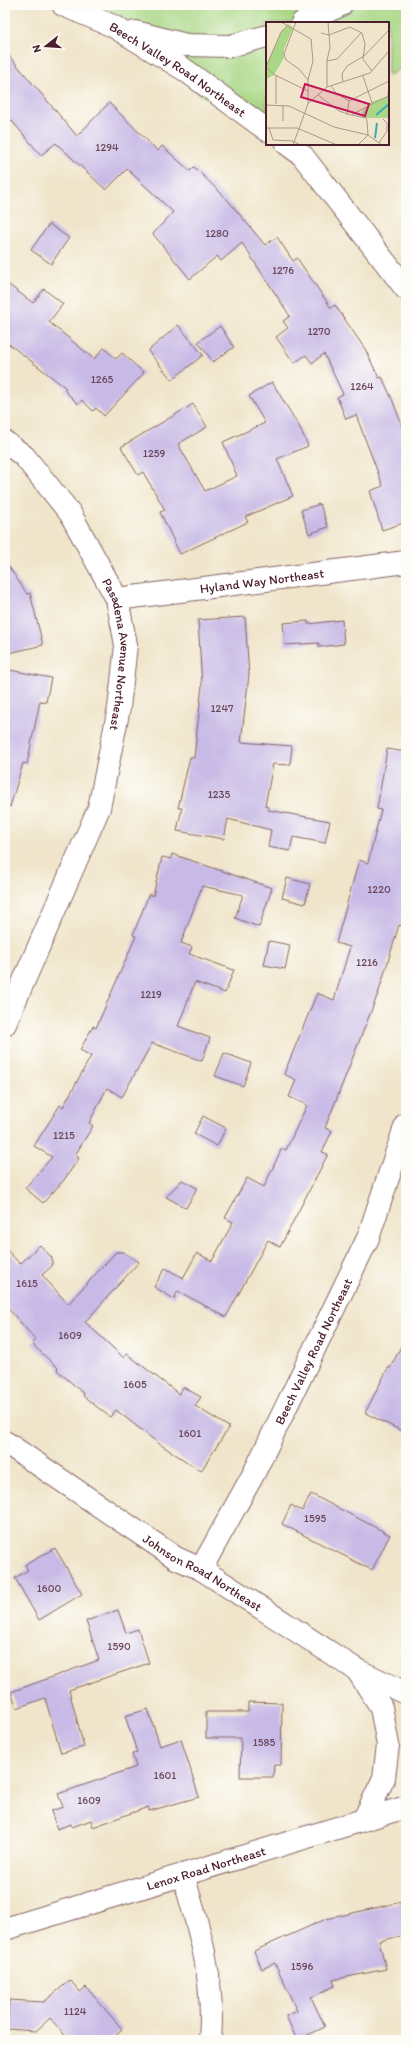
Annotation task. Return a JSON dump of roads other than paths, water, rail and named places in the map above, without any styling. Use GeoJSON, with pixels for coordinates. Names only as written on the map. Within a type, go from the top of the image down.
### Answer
{"type":"FeatureCollection","features":[{"type":"Feature","properties":{"kind":"street","name":"Beech Valley Road Northeast"},"geometry":{"type":"LineString","coordinates":[[63,5],[113,26],[184,70],[266,129]]}},
{"type":"Feature","properties":{"kind":"street"},"geometry":{"type":"LineString","coordinates":[[304,22],[341,5]]}},
{"type":"Feature","properties":{"kind":"street"},"geometry":{"type":"LineString","coordinates":[[113,26],[186,45],[230,46],[266,36]]}},
{"type":"Feature","properties":{"kind":"street"},"geometry":{"type":"LineString","coordinates":[[288,145],[302,155],[406,289]]}},
{"type":"Feature","properties":{"kind":"street","name":"Pasadena Avenue Northeast"},"geometry":{"type":"LineString","coordinates":[[5,442],[24,456],[70,513],[117,599],[126,645],[119,708],[98,808],[5,1024]]}},
{"type":"Feature","properties":{"kind":"street","name":"Hyland Way Northeast"},"geometry":{"type":"LineString","coordinates":[[117,599],[406,562]]}},
{"type":"Feature","properties":{"kind":"street","name":"Beech Valley Road Northeast"},"geometry":{"type":"LineString","coordinates":[[201,1569],[254,1473],[368,1238],[406,1124]]}},
{"type":"Feature","properties":{"kind":"street","name":"Johnson Road Northeast"},"geometry":{"type":"LineString","coordinates":[[5,1442],[176,1558],[201,1569],[357,1670],[406,1693]]}},
{"type":"Feature","properties":{"kind":"street"},"geometry":{"type":"LineString","coordinates":[[357,1670],[381,1708],[388,1745],[384,1778],[364,1819]]}},
{"type":"Feature","properties":{"kind":"street","name":"Lenox Road Northeast"},"geometry":{"type":"LineString","coordinates":[[5,1929],[406,1807]]}},
{"type":"Feature","properties":{"kind":"street"},"geometry":{"type":"LineString","coordinates":[[183,1875],[202,1935],[209,1971],[212,2018],[210,2040]]}}]}
